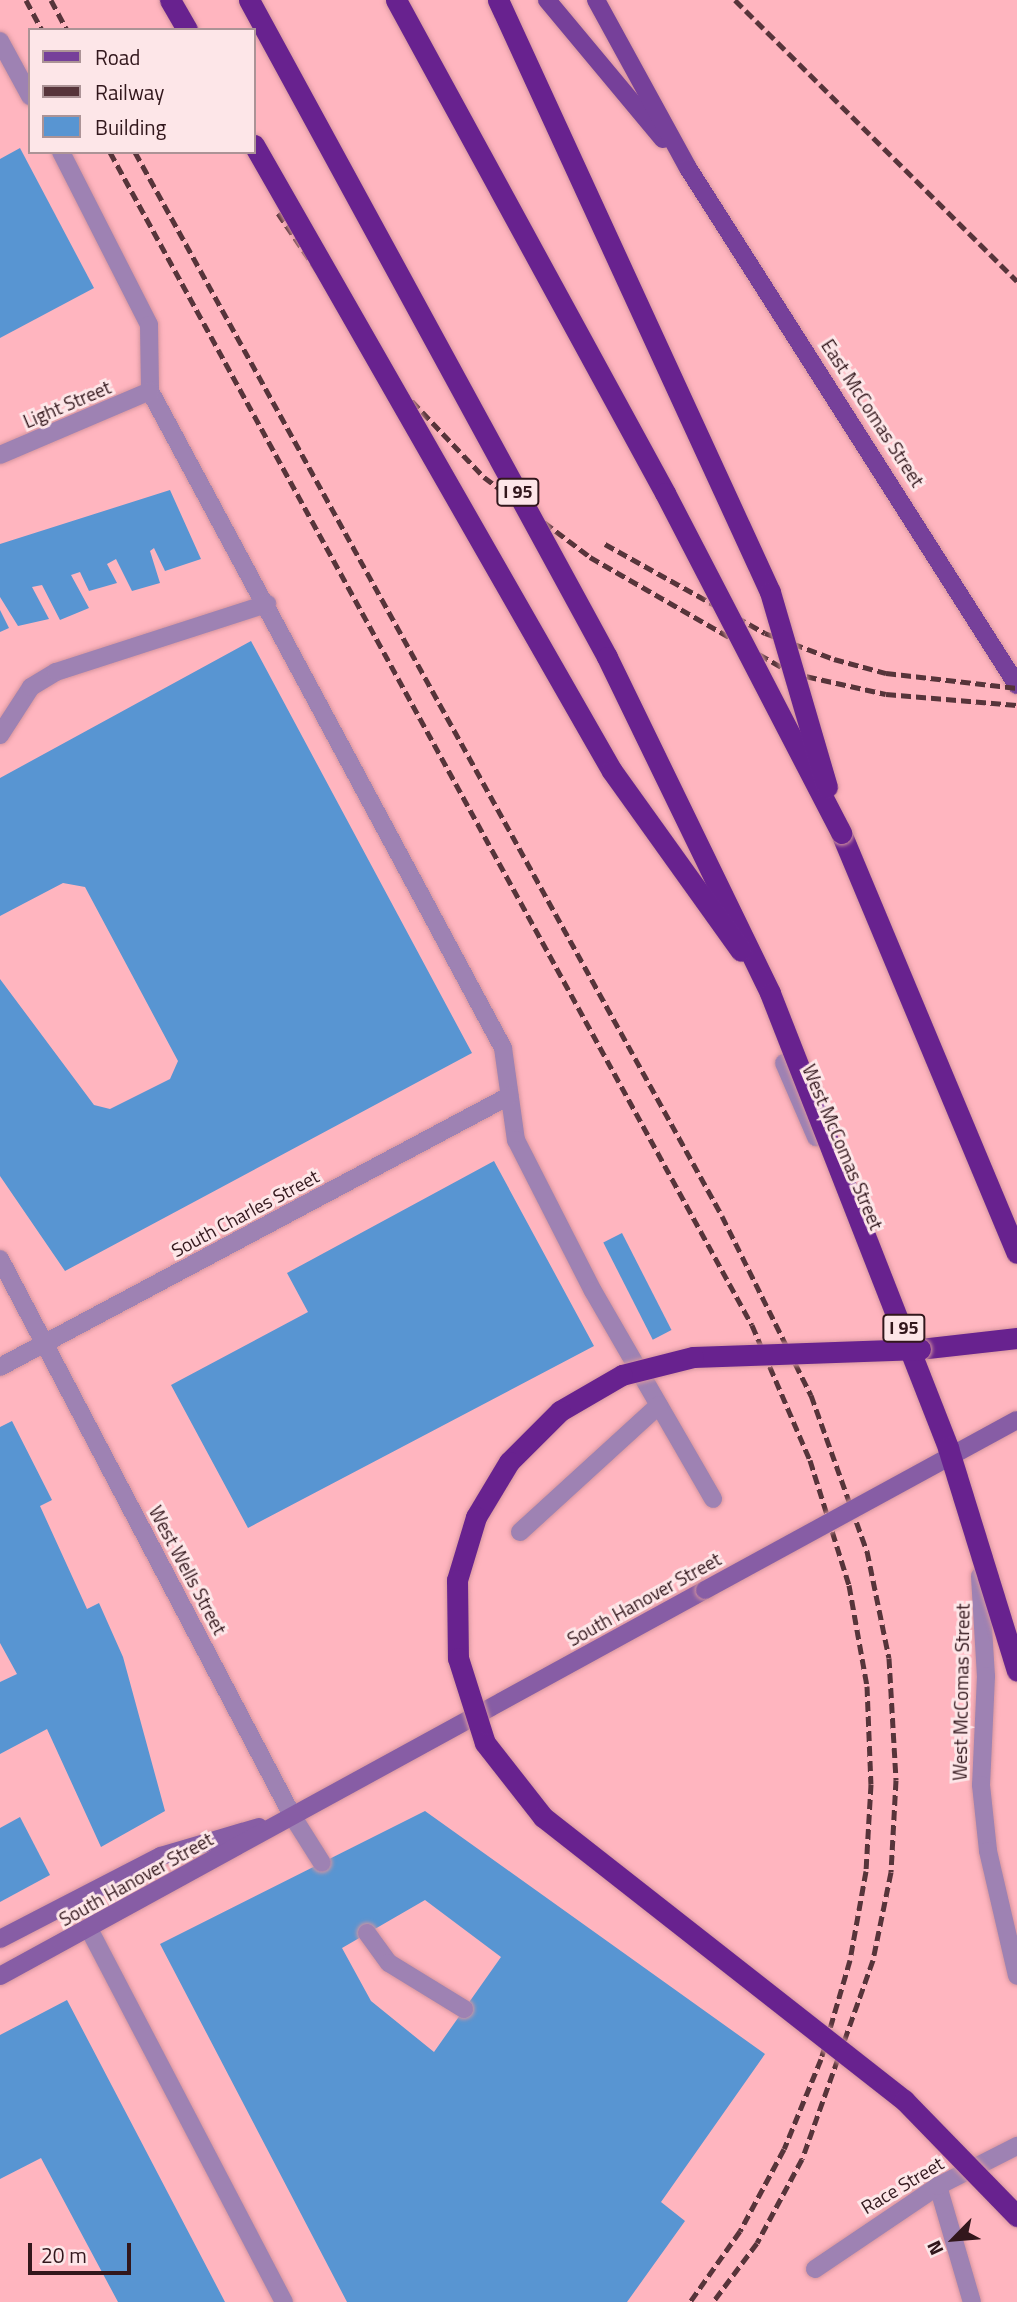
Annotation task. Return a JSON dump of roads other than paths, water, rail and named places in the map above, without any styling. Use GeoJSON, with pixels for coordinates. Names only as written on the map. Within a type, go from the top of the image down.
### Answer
{"type":"FeatureCollection","features":[{"type":"Feature","properties":{"kind":"highway"},"geometry":{"type":"LineString","coordinates":[[170,0],[186,28]]}},
{"type":"Feature","properties":{"kind":"highway","name":"I 95"},"geometry":{"type":"LineString","coordinates":[[249,0],[613,670],[771,993],[948,1448],[1017,1671]]}},
{"type":"Feature","properties":{"kind":"highway"},"geometry":{"type":"LineString","coordinates":[[396,0],[659,482],[841,833],[1017,1253]]}},
{"type":"Feature","properties":{"kind":"highway"},"geometry":{"type":"LineString","coordinates":[[498,0],[770,592],[841,833]]}},
{"type":"Feature","properties":{"kind":"highway"},"geometry":{"type":"LineString","coordinates":[[256,148],[612,771],[771,993]]}},
{"type":"Feature","properties":{"kind":"highway"},"geometry":{"type":"LineString","coordinates":[[1017,1338],[920,1349],[680,1359],[622,1375],[560,1411],[509,1462],[476,1517],[457,1580],[458,1658],[485,1743],[535,1808],[904,2100],[1017,2216]]}},
{"type":"Feature","properties":{"kind":"main road","name":"East McComas Street"},"geometry":{"type":"LineString","coordinates":[[547,0],[688,168]]}},
{"type":"Feature","properties":{"kind":"main road","name":"East McComas Street"},"geometry":{"type":"LineString","coordinates":[[596,0],[688,168],[1017,685]]}},
{"type":"Feature","properties":{"kind":"main road","name":"South Hanover Street"},"geometry":{"type":"LineString","coordinates":[[0,1976],[1017,1420]]}},
{"type":"Feature","properties":{"kind":"main road","name":"South Hanover Street"},"geometry":{"type":"LineString","coordinates":[[0,1938],[161,1856],[293,1817]]}},
{"type":"Feature","properties":{"kind":"street"},"geometry":{"type":"LineString","coordinates":[[0,41],[28,92]]}},
{"type":"Feature","properties":{"kind":"street"},"geometry":{"type":"LineString","coordinates":[[62,154],[149,325],[150,391],[267,604],[503,1048],[516,1140],[659,1405],[713,1499]]}},
{"type":"Feature","properties":{"kind":"street","name":"Light Street"},"geometry":{"type":"LineString","coordinates":[[0,455],[150,391]]}},
{"type":"Feature","properties":{"kind":"street"},"geometry":{"type":"LineString","coordinates":[[0,735],[31,687],[56,672],[267,604]]}},
{"type":"Feature","properties":{"kind":"street","name":"West McComas Street"},"geometry":{"type":"LineString","coordinates":[[785,1063],[966,1504],[984,1594],[981,1785],[988,1852],[1017,1976]]}},
{"type":"Feature","properties":{"kind":"street","name":"South Charles Street"},"geometry":{"type":"LineString","coordinates":[[0,1367],[509,1096]]}},
{"type":"Feature","properties":{"kind":"street","name":"West Wells Street"},"geometry":{"type":"LineString","coordinates":[[0,1259],[293,1817],[322,1863]]}},
{"type":"Feature","properties":{"kind":"street"},"geometry":{"type":"LineString","coordinates":[[520,1532],[659,1405]]}},
{"type":"Feature","properties":{"kind":"street"},"geometry":{"type":"LineString","coordinates":[[89,1929],[284,2302]]}},
{"type":"Feature","properties":{"kind":"street"},"geometry":{"type":"LineString","coordinates":[[368,1933],[389,1963],[464,2010]]}},
{"type":"Feature","properties":{"kind":"street","name":"Race Street"},"geometry":{"type":"LineString","coordinates":[[815,2269],[937,2186],[1017,2146]]}},
{"type":"Feature","properties":{"kind":"street"},"geometry":{"type":"LineString","coordinates":[[937,2186],[972,2302]]}},
{"type":"Feature","properties":{"kind":"railway"},"geometry":{"type":"LineString","coordinates":[[26,0],[41,28]]}},
{"type":"Feature","properties":{"kind":"railway"},"geometry":{"type":"LineString","coordinates":[[51,0],[66,28]]}},
{"type":"Feature","properties":{"kind":"railway"},"geometry":{"type":"LineString","coordinates":[[735,0],[1017,281]]}},
{"type":"Feature","properties":{"kind":"railway"},"geometry":{"type":"LineString","coordinates":[[111,154],[752,1325],[810,1460],[849,1585],[867,1686],[871,1784],[866,1871],[850,1960],[821,2059],[784,2149],[740,2231],[690,2302]]}},
{"type":"Feature","properties":{"kind":"railway"},"geometry":{"type":"LineString","coordinates":[[136,154],[722,1216],[811,1395],[867,1551],[889,1658],[896,1780],[891,1872],[873,1960],[802,2159],[757,2243],[713,2302]]}},
{"type":"Feature","properties":{"kind":"railway"},"geometry":{"type":"LineString","coordinates":[[278,213],[391,379],[484,477],[590,557],[792,673],[886,694],[1017,705]]}},
{"type":"Feature","properties":{"kind":"railway"},"geometry":{"type":"LineString","coordinates":[[605,544],[765,633],[834,659],[886,673],[1017,688]]}}]}
